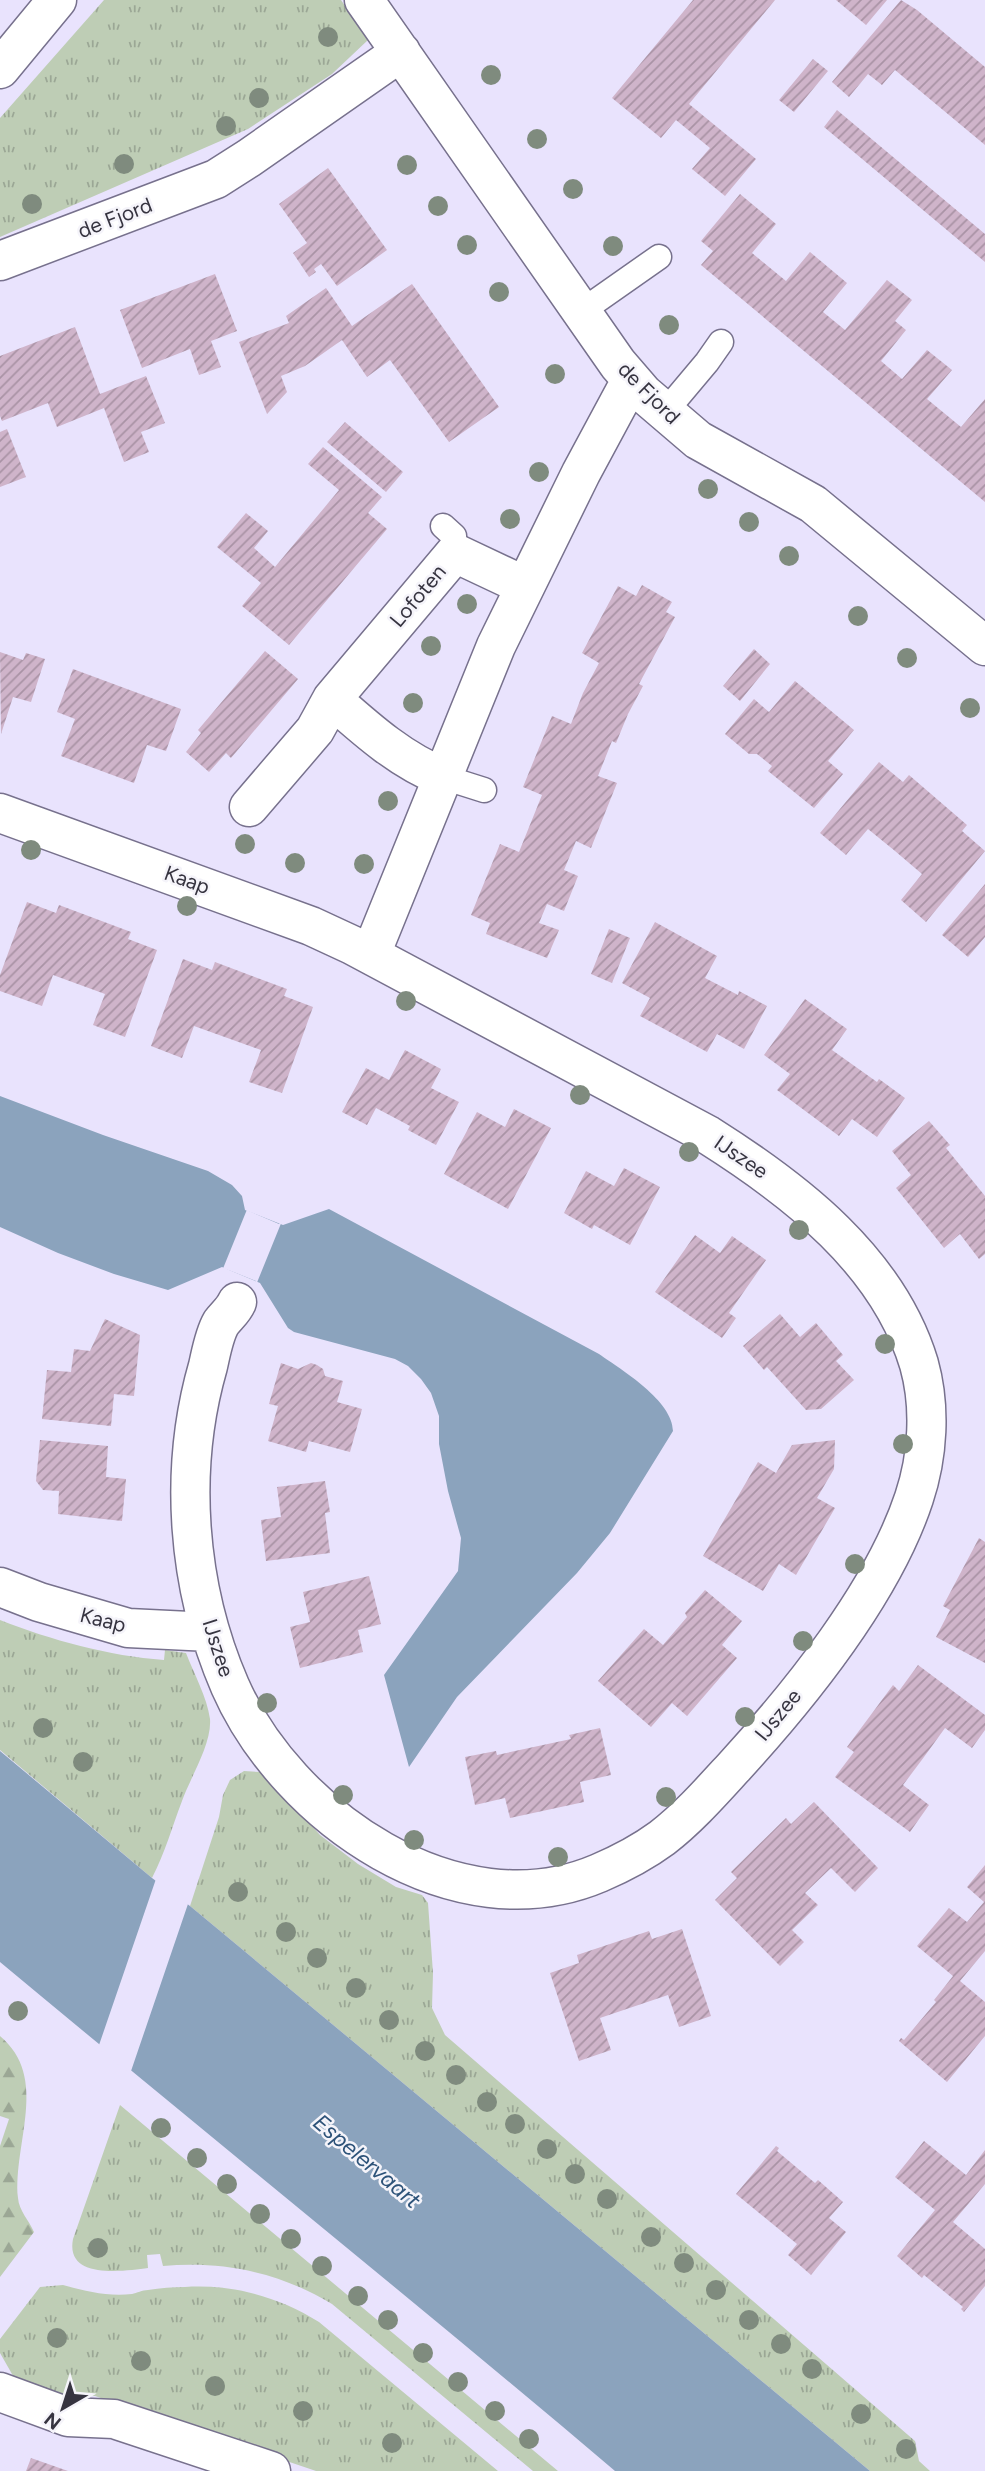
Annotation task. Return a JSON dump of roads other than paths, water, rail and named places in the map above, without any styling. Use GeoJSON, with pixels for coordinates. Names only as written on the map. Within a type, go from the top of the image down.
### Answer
{"type":"FeatureCollection","features":[{"type":"Feature","properties":{"kind":"street"},"geometry":{"type":"LineString","coordinates":[[0,69],[57,0]]}},
{"type":"Feature","properties":{"kind":"street","name":"de Fjord"},"geometry":{"type":"LineString","coordinates":[[364,0],[631,380],[698,440],[813,505],[985,646]]}},
{"type":"Feature","properties":{"kind":"street","name":"de Fjord"},"geometry":{"type":"LineString","coordinates":[[0,261],[216,179],[401,52]]}},
{"type":"Feature","properties":{"kind":"street"},"geometry":{"type":"LineString","coordinates":[[371,954],[496,646],[581,473],[631,380]]}},
{"type":"Feature","properties":{"kind":"street","name":"Lofoten"},"geometry":{"type":"LineString","coordinates":[[249,807],[315,730],[332,699],[449,539],[525,586]]}},
{"type":"Feature","properties":{"kind":"street"},"geometry":{"type":"LineString","coordinates":[[332,699],[392,750],[426,771],[443,777]]}},
{"type":"Feature","properties":{"kind":"street","name":"Kaap"},"geometry":{"type":"LineString","coordinates":[[0,813],[310,926],[371,954]]}},
{"type":"Feature","properties":{"kind":"street","name":"IJszee"},"geometry":{"type":"LineString","coordinates":[[237,1301],[231,1314],[222,1323],[212,1349],[199,1403],[192,1453],[191,1512],[194,1544],[210,1632],[222,1666],[248,1721],[273,1757],[337,1822],[404,1863],[476,1886],[519,1890],[568,1882],[605,1870],[666,1836],[746,1754],[793,1698],[847,1625],[897,1539],[918,1484],[924,1457],[925,1399],[920,1367],[895,1308],[847,1244],[818,1215],[753,1164],[708,1135],[371,954]]}},
{"type":"Feature","properties":{"kind":"street","name":"Kaap"},"geometry":{"type":"LineString","coordinates":[[0,1587],[128,1628],[210,1632]]}},
{"type":"Feature","properties":{"kind":"street"},"geometry":{"type":"LineString","coordinates":[[0,2392],[68,2417],[114,2419],[271,2471]]}},
{"type":"Feature","properties":{"kind":"lane"},"geometry":{"type":"LineString","coordinates":[[582,311],[659,257]]}},
{"type":"Feature","properties":{"kind":"lane"},"geometry":{"type":"LineString","coordinates":[[664,412],[721,342]]}},
{"type":"Feature","properties":{"kind":"lane"},"geometry":{"type":"LineString","coordinates":[[443,777],[484,790]]}},
{"type":"Feature","properties":{"kind":"water"},"geometry":{"type":"Polygon","coordinates":[[[0,1096],[208,1171],[232,1185],[242,1196],[245,1210],[283,1225],[329,1209],[599,1354],[645,1387],[665,1409],[673,1431],[610,1533],[577,1573],[457,1697],[409,1767],[384,1675],[458,1571],[461,1538],[448,1491],[439,1444],[439,1416],[431,1393],[408,1366],[395,1359],[294,1332],[288,1328],[260,1283],[222,1267],[168,1290],[58,1253],[0,1227],[0,1096]]]}},
{"type":"Feature","properties":{"kind":"water","name":"Espelervaart"},"geometry":{"type":"Polygon","coordinates":[[[0,1751],[870,2471],[615,2471],[77,2026],[0,1962],[0,1751]]]}}]}
